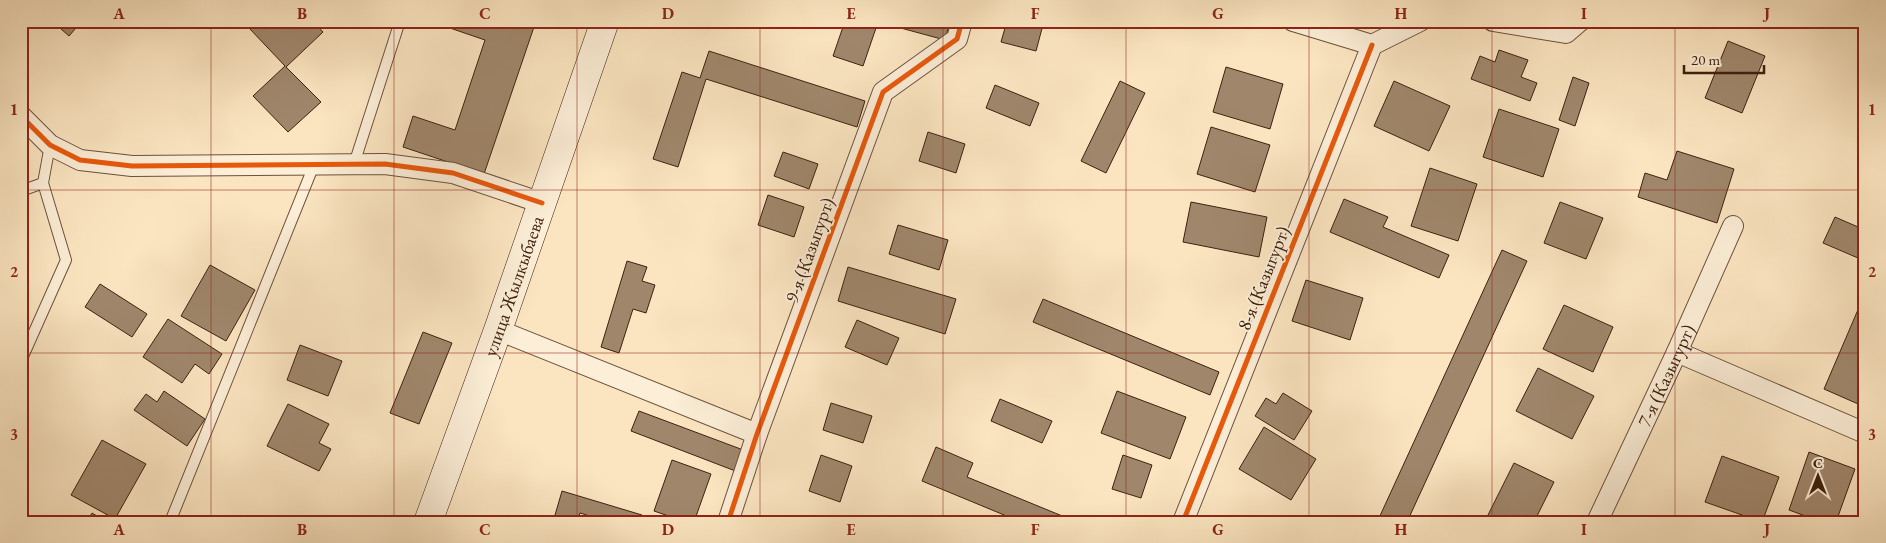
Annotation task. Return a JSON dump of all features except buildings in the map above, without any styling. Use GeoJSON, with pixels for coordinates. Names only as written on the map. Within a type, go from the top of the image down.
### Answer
{"type":"FeatureCollection","features":[{"type":"Feature","properties":{"kind":"main road","name":"улица Жылкыбаева"},"geometry":{"type":"LineString","coordinates":[[428,522],[498,330],[605,21]]}},
{"type":"Feature","properties":{"kind":"street","name":"9-я (Казыгурт)"},"geometry":{"type":"LineString","coordinates":[[728,522],[757,434],[883,92],[957,39],[962,21]]}},
{"type":"Feature","properties":{"kind":"street"},"geometry":{"type":"LineString","coordinates":[[1293,21],[1372,45],[1420,21]]}},
{"type":"Feature","properties":{"kind":"street"},"geometry":{"type":"LineString","coordinates":[[1493,21],[1566,33],[1580,21]]}},
{"type":"Feature","properties":{"kind":"street","name":"8-я (Казыгурт)"},"geometry":{"type":"LineString","coordinates":[[1183,522],[1372,45]]}},
{"type":"Feature","properties":{"kind":"street"},"geometry":{"type":"LineString","coordinates":[[21,116],[50,145],[80,160],[132,166],[385,164],[453,173],[542,203]]}},
{"type":"Feature","properties":{"kind":"street","name":"7-я (Казыгурт)"},"geometry":{"type":"LineString","coordinates":[[1597,522],[1677,352],[1733,226]]}},
{"type":"Feature","properties":{"kind":"street"},"geometry":{"type":"LineString","coordinates":[[498,330],[757,434]]}},
{"type":"Feature","properties":{"kind":"street"},"geometry":{"type":"LineString","coordinates":[[1677,352],[1865,433]]}},
{"type":"Feature","properties":{"kind":"lane"},"geometry":{"type":"LineString","coordinates":[[354,164],[400,21]]}},
{"type":"Feature","properties":{"kind":"lane"},"geometry":{"type":"LineString","coordinates":[[21,361],[66,260],[43,183],[50,145]]}},
{"type":"Feature","properties":{"kind":"lane"},"geometry":{"type":"LineString","coordinates":[[170,522],[314,165]]}},
{"type":"Feature","properties":{"kind":"lane"},"geometry":{"type":"LineString","coordinates":[[21,191],[43,183]]}},
{"type":"Feature","properties":{"kind":"cycle path"},"geometry":{"type":"LineString","coordinates":[[728,522],[757,434],[883,92],[957,39],[962,21]]}},
{"type":"Feature","properties":{"kind":"cycle path"},"geometry":{"type":"LineString","coordinates":[[1183,522],[1372,45]]}},
{"type":"Feature","properties":{"kind":"cycle path"},"geometry":{"type":"LineString","coordinates":[[21,116],[50,145],[80,160],[132,166],[385,164],[453,173],[542,203]]}}]}
